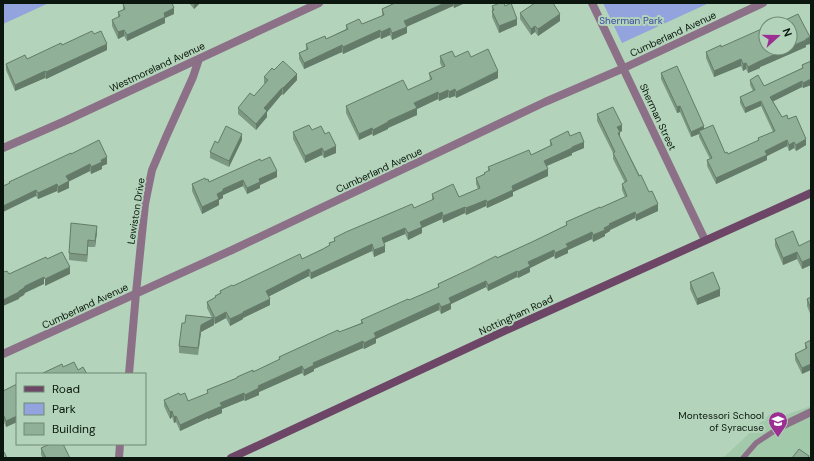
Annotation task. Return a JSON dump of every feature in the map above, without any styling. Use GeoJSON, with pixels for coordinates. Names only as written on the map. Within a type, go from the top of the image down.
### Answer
{"type":"FeatureCollection","features":[{"type":"Feature","properties":{"kind":"street","name":"Westmoreland Avenue"},"geometry":{"type":"LineString","coordinates":[[3,148],[65,121],[319,3]]}},
{"type":"Feature","properties":{"kind":"street","name":"Sherman Street"},"geometry":{"type":"LineString","coordinates":[[592,3],[705,240]]}},
{"type":"Feature","properties":{"kind":"street","name":"Cumberland Avenue"},"geometry":{"type":"LineString","coordinates":[[3,354],[232,250],[545,102],[624,68],[763,3]]}},
{"type":"Feature","properties":{"kind":"street","name":"Lewiston Drive"},"geometry":{"type":"LineString","coordinates":[[129,373],[145,204],[152,170],[193,77],[198,59]]}},
{"type":"Feature","properties":{"kind":"street","name":"Nottingham Road"},"geometry":{"type":"LineString","coordinates":[[231,458],[513,326],[811,193]]}},
{"type":"Feature","properties":{"kind":"street"},"geometry":{"type":"LineString","coordinates":[[782,426],[811,412]]}},
{"type":"Feature","properties":{"kind":"street"},"geometry":{"type":"LineString","coordinates":[[119,458],[120,445]]}},
{"type":"Feature","properties":{"kind":"lane"},"geometry":{"type":"LineString","coordinates":[[743,458],[756,443],[782,426]]}},
{"type":"Feature","properties":{"kind":"shaded area","name":"Montessori School of Syracuse"},"geometry":{"type":"Polygon","coordinates":[[[811,406],[811,458],[723,458],[770,414],[777,418],[811,406]]]}},
{"type":"Feature","properties":{"kind":"green space"},"geometry":{"type":"Polygon","coordinates":[[[3,3],[49,3],[3,24],[3,3]]]}},
{"type":"Feature","properties":{"kind":"green space","name":"Sherman Park"},"geometry":{"type":"Polygon","coordinates":[[[603,3],[709,3],[622,43],[603,3]]]}},
{"type":"Feature","properties":{"kind":"building"},"geometry":{"type":"Polygon","coordinates":[[[172,3],[174,8],[164,13],[165,17],[127,35],[124,30],[118,32],[112,20],[120,16],[118,12],[125,9],[123,4],[172,3]]]}},
{"type":"Feature","properties":{"kind":"building"},"geometry":{"type":"Polygon","coordinates":[[[395,3],[445,3],[404,21],[407,27],[392,33],[390,28],[381,32],[380,30],[343,47],[342,45],[304,63],[299,53],[308,49],[306,44],[325,36],[326,39],[348,29],[346,25],[359,19],[362,24],[384,15],[382,9],[395,3]]]}},
{"type":"Feature","properties":{"kind":"building"},"geometry":{"type":"Polygon","coordinates":[[[504,3],[505,6],[511,3],[517,19],[499,26],[492,11],[494,10],[492,6],[504,3]]]}},
{"type":"Feature","properties":{"kind":"building"},"geometry":{"type":"Polygon","coordinates":[[[535,3],[553,3],[560,14],[538,29],[535,26],[531,29],[520,13],[535,3]]]}},
{"type":"Feature","properties":{"kind":"building"},"geometry":{"type":"Polygon","coordinates":[[[798,14],[810,37],[798,44],[798,16],[794,16],[798,14]]]}},
{"type":"Feature","properties":{"kind":"building"},"geometry":{"type":"Polygon","coordinates":[[[92,31],[94,34],[101,31],[107,44],[15,85],[6,64],[25,55],[27,59],[61,43],[62,45],[92,31]]]}},
{"type":"Feature","properties":{"kind":"building"},"geometry":{"type":"Polygon","coordinates":[[[758,31],[758,56],[771,56],[748,67],[746,63],[743,64],[741,59],[714,71],[706,52],[721,45],[721,47],[758,31]]]}},
{"type":"Feature","properties":{"kind":"building"},"geometry":{"type":"Polygon","coordinates":[[[488,49],[498,71],[456,92],[455,89],[439,94],[438,92],[414,103],[417,108],[388,121],[373,130],[372,128],[359,134],[346,106],[403,80],[408,90],[432,79],[429,73],[445,66],[440,56],[452,51],[455,57],[468,51],[471,57],[488,49]]]}},
{"type":"Feature","properties":{"kind":"building"},"geometry":{"type":"Polygon","coordinates":[[[283,61],[297,74],[264,108],[267,111],[256,124],[238,108],[250,93],[254,96],[268,80],[264,77],[272,68],[274,70],[283,61]]]}},
{"type":"Feature","properties":{"kind":"building"},"geometry":{"type":"Polygon","coordinates":[[[811,61],[811,79],[803,83],[802,81],[770,97],[782,117],[787,115],[788,119],[796,116],[806,139],[796,145],[794,142],[789,145],[787,140],[765,151],[767,155],[716,178],[707,160],[712,158],[699,131],[713,125],[725,153],[727,152],[728,154],[775,131],[761,101],[745,108],[740,97],[755,90],[750,80],[758,75],[764,86],[803,68],[802,65],[811,61]]]}},
{"type":"Feature","properties":{"kind":"building"},"geometry":{"type":"Polygon","coordinates":[[[677,66],[704,126],[691,132],[680,106],[677,107],[661,73],[677,66]]]}},
{"type":"Feature","properties":{"kind":"building"},"geometry":{"type":"Polygon","coordinates":[[[613,107],[622,125],[617,127],[620,132],[618,133],[639,176],[641,175],[649,192],[652,191],[658,204],[636,215],[635,212],[609,224],[610,225],[604,228],[605,230],[593,235],[592,232],[566,244],[568,247],[555,253],[554,250],[528,262],[530,266],[518,272],[517,271],[488,285],[486,281],[449,298],[451,303],[441,307],[439,303],[374,333],[376,337],[364,343],[363,341],[313,363],[314,365],[304,370],[302,366],[258,386],[259,388],[245,395],[244,393],[220,403],[222,406],[180,425],[176,416],[174,417],[172,411],[170,412],[164,400],[179,393],[180,395],[185,393],[188,401],[208,393],[207,390],[253,370],[253,372],[280,359],[279,357],[338,330],[339,332],[363,323],[361,320],[439,287],[438,284],[496,256],[497,258],[567,225],[566,222],[627,196],[622,184],[627,181],[613,153],[615,152],[597,114],[613,107]]]}},
{"type":"Feature","properties":{"kind":"building"},"geometry":{"type":"Polygon","coordinates":[[[309,125],[312,130],[321,126],[325,134],[329,132],[336,146],[324,152],[322,148],[305,156],[293,132],[309,125]]]}},
{"type":"Feature","properties":{"kind":"building"},"geometry":{"type":"Polygon","coordinates":[[[226,126],[242,134],[229,161],[210,152],[215,141],[218,143],[226,126]]]}},
{"type":"Feature","properties":{"kind":"building"},"geometry":{"type":"Polygon","coordinates":[[[568,131],[570,136],[580,132],[584,142],[544,161],[548,169],[512,186],[513,190],[487,202],[486,200],[443,216],[442,212],[420,222],[422,227],[408,233],[405,228],[382,238],[385,246],[374,250],[372,244],[311,273],[309,269],[266,291],[270,299],[230,319],[226,312],[215,318],[207,302],[221,293],[220,291],[300,254],[302,259],[330,245],[329,243],[335,241],[334,238],[346,232],[412,204],[414,208],[434,199],[432,194],[453,184],[459,197],[480,188],[476,178],[490,170],[488,167],[529,150],[531,155],[552,145],[550,140],[568,131]]]}},
{"type":"Feature","properties":{"kind":"building"},"geometry":{"type":"Polygon","coordinates":[[[99,140],[107,157],[101,160],[102,162],[91,167],[90,164],[66,176],[69,181],[58,187],[57,184],[38,193],[36,190],[3,206],[3,186],[99,140]]]}},
{"type":"Feature","properties":{"kind":"building"},"geometry":{"type":"Polygon","coordinates":[[[270,157],[277,171],[259,179],[260,182],[247,188],[243,180],[223,189],[223,191],[217,194],[219,199],[202,207],[192,184],[205,178],[206,180],[208,179],[209,182],[260,159],[261,161],[270,157]]]}},
{"type":"Feature","properties":{"kind":"building"},"geometry":{"type":"Polygon","coordinates":[[[71,223],[97,226],[95,241],[88,240],[87,255],[69,253],[71,223]]]}},
{"type":"Feature","properties":{"kind":"building"},"geometry":{"type":"Polygon","coordinates":[[[793,231],[799,246],[811,240],[811,258],[802,262],[797,252],[783,258],[775,239],[793,231]]]}},
{"type":"Feature","properties":{"kind":"building"},"geometry":{"type":"Polygon","coordinates":[[[62,252],[70,267],[45,279],[44,277],[25,286],[19,292],[3,300],[3,272],[7,271],[9,274],[46,257],[47,259],[62,252]]]}},
{"type":"Feature","properties":{"kind":"building"},"geometry":{"type":"Polygon","coordinates":[[[713,272],[720,289],[697,299],[690,282],[713,272]]]}},
{"type":"Feature","properties":{"kind":"building"},"geometry":{"type":"Polygon","coordinates":[[[811,297],[811,309],[807,299],[811,297]]]}},
{"type":"Feature","properties":{"kind":"building"},"geometry":{"type":"Polygon","coordinates":[[[186,315],[214,318],[201,325],[198,348],[179,346],[182,323],[185,323],[186,315]]]}},
{"type":"Feature","properties":{"kind":"building"},"geometry":{"type":"Polygon","coordinates":[[[811,340],[811,364],[802,368],[795,354],[807,348],[805,343],[811,340]]]}},
{"type":"Feature","properties":{"kind":"building"},"geometry":{"type":"Polygon","coordinates":[[[74,362],[78,370],[83,367],[86,373],[43,373],[62,364],[63,367],[74,362]]]}},
{"type":"Feature","properties":{"kind":"building"},"geometry":{"type":"Polygon","coordinates":[[[16,384],[16,416],[6,421],[3,416],[3,391],[16,384]]]}},
{"type":"Feature","properties":{"kind":"building"},"geometry":{"type":"Polygon","coordinates":[[[48,445],[64,445],[70,458],[46,458],[41,448],[48,445]]]}},
{"type":"Feature","properties":{"kind":"building"},"geometry":{"type":"Polygon","coordinates":[[[799,449],[809,456],[808,458],[792,458],[799,449]]]}},
{"type":"Feature","properties":{"kind":"building"},"geometry":{"type":"Polygon","coordinates":[[[4,452],[7,458],[3,458],[4,452]]]}},
{"type":"Feature","properties":{"kind":"place","name":"Montessori School of Syracuse"},"geometry":{"type":"Point","coordinates":[778,438]}}]}
